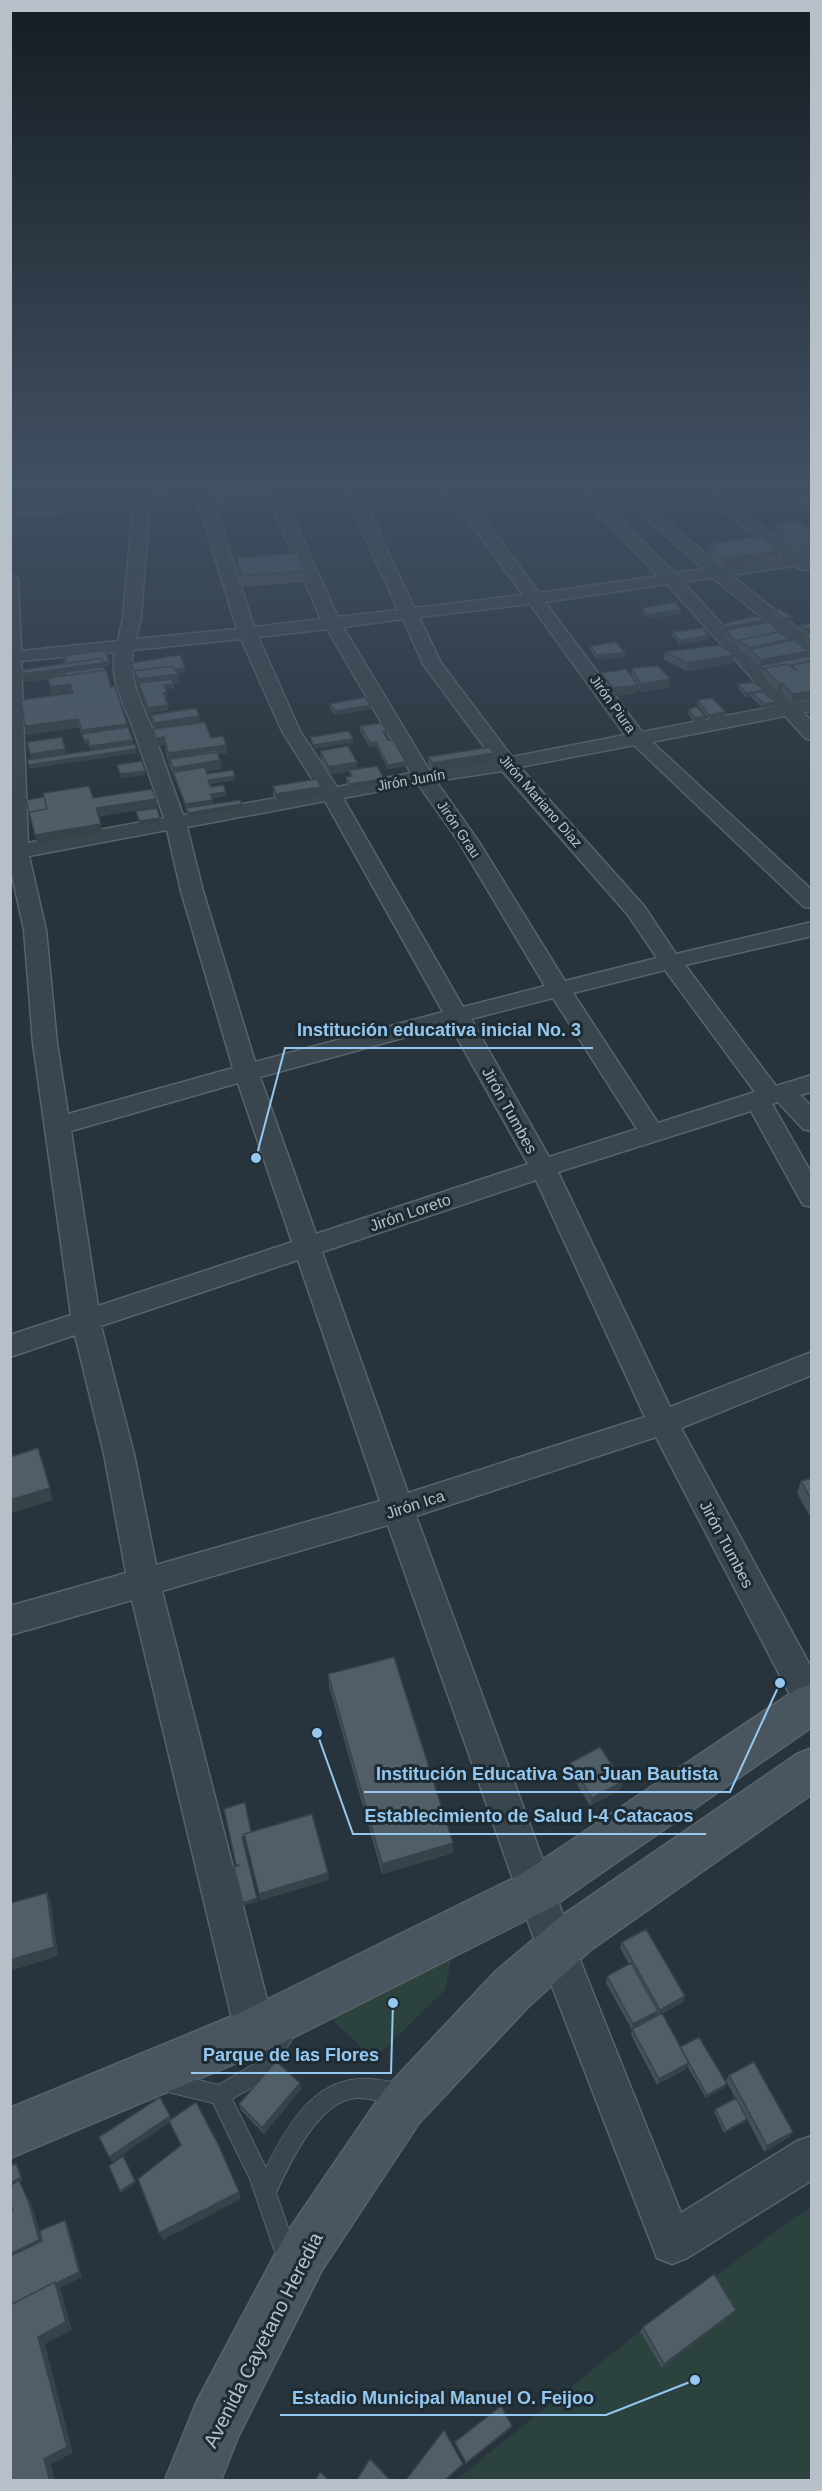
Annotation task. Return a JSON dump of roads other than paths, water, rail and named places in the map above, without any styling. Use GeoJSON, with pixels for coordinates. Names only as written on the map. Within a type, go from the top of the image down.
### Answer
{"type":"FeatureCollection","features":[{"type":"Feature","properties":{"kind":"main road"},"geometry":{"type":"LineString","coordinates":[[10,2133],[146,2074],[255,2031],[536,1891],[812,1703]]}},
{"type":"Feature","properties":{"kind":"main road","name":"Avenida Cayetano Heredia"},"geometry":{"type":"LineString","coordinates":[[193,2481],[217,2421],[304,2252],[402,2106],[512,1989],[576,1933],[812,1768]]}},
{"type":"Feature","properties":{"kind":"street"},"geometry":{"type":"LineString","coordinates":[[10,599],[17,764],[14,852],[35,930],[45,1043],[86,1321],[119,1454],[144,1583],[255,2031]]}},
{"type":"Feature","properties":{"kind":"street"},"geometry":{"type":"LineString","coordinates":[[134,599],[132,618],[122,661],[128,697],[141,725],[176,823],[192,891],[246,1072],[398,1509],[557,1950],[672,2243],[812,2156]]}},
{"type":"Feature","properties":{"kind":"street","name":"Jirón Tumbes"},"geometry":{"type":"LineString","coordinates":[[237,599],[247,633],[291,730],[332,795],[543,1168],[663,1423],[812,1703]]}},
{"type":"Feature","properties":{"kind":"street","name":"Jirón Grau"},"geometry":{"type":"LineString","coordinates":[[321,599],[332,623],[423,777],[487,871],[559,990],[651,1132]]}},
{"type":"Feature","properties":{"kind":"street","name":"Jirón Mariano Díaz"},"geometry":{"type":"LineString","coordinates":[[400,599],[432,664],[507,764],[636,911],[669,961],[771,1096],[812,1123]]}},
{"type":"Feature","properties":{"kind":"street"},"geometry":{"type":"LineString","coordinates":[[11,657],[247,633],[526,599]]}},
{"type":"Feature","properties":{"kind":"street","name":"Jirón Piura"},"geometry":{"type":"LineString","coordinates":[[537,599],[636,737],[812,902]]}},
{"type":"Feature","properties":{"kind":"street"},"geometry":{"type":"LineString","coordinates":[[690,599],[812,734]]}},
{"type":"Feature","properties":{"kind":"street"},"geometry":{"type":"LineString","coordinates":[[751,599],[812,649]]}},
{"type":"Feature","properties":{"kind":"street","name":"Jirón Junín"},"geometry":{"type":"LineString","coordinates":[[14,852],[423,777],[507,764],[636,737],[812,705]]}},
{"type":"Feature","properties":{"kind":"street"},"geometry":{"type":"LineString","coordinates":[[57,1126],[246,1072],[457,1016],[669,961],[812,930]]}},
{"type":"Feature","properties":{"kind":"street","name":"Jirón Loreto"},"geometry":{"type":"LineString","coordinates":[[10,1346],[651,1132],[812,1083]]}},
{"type":"Feature","properties":{"kind":"street"},"geometry":{"type":"LineString","coordinates":[[771,1096],[812,1198]]}},
{"type":"Feature","properties":{"kind":"street","name":"Jirón Ica"},"geometry":{"type":"LineString","coordinates":[[10,1621],[398,1509],[663,1423],[812,1363]]}},
{"type":"Feature","properties":{"kind":"lane"},"geometry":{"type":"LineString","coordinates":[[146,2074],[183,2088],[219,2095],[263,2070],[298,2009]]}},
{"type":"Feature","properties":{"kind":"lane"},"geometry":{"type":"LineString","coordinates":[[265,2193],[287,2146],[325,2099],[351,2088],[413,2095]]}},
{"type":"Feature","properties":{"kind":"lane"},"geometry":{"type":"LineString","coordinates":[[219,2095],[259,2175],[293,2273]]}},
{"type":"Feature","properties":{"kind":"place","name":"Institución educativa inicial No. 3"},"geometry":{"type":"Point","coordinates":[256,1158]}},
{"type":"Feature","properties":{"kind":"place","name":"Institución Educativa San Juan Bautista"},"geometry":{"type":"Point","coordinates":[780,1683]}},
{"type":"Feature","properties":{"kind":"place","name":"Establecimiento de Salud I-4 Catacaos"},"geometry":{"type":"Point","coordinates":[317,1733]}},
{"type":"Feature","properties":{"kind":"place","name":"Parque de las Flores"},"geometry":{"type":"Point","coordinates":[393,2003]}},
{"type":"Feature","properties":{"kind":"place","name":"Estadio Municipal Manuel O. Feijoo"},"geometry":{"type":"Point","coordinates":[695,2380]}}]}
